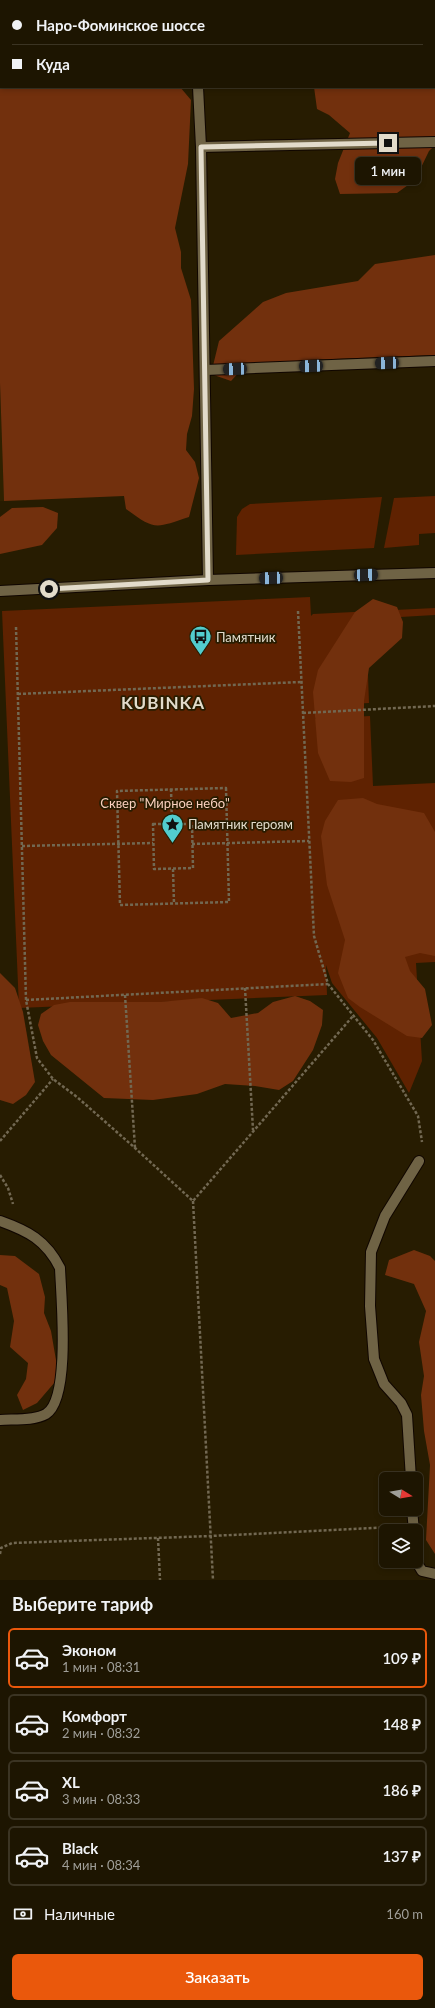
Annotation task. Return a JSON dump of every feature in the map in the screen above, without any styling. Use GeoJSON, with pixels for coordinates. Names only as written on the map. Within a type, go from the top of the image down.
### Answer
{"type":"FeatureCollection","features":[{"type":"Feature","properties":{"kind":"street"},"geometry":{"type":"LineString","coordinates":[[198,88],[201,147],[208,580]]}},
{"type":"Feature","properties":{"kind":"street"},"geometry":{"type":"LineString","coordinates":[[201,147],[435,142]]}},
{"type":"Feature","properties":{"kind":"street"},"geometry":{"type":"LineString","coordinates":[[205,370],[435,361]]}},
{"type":"Feature","properties":{"kind":"street"},"geometry":{"type":"LineString","coordinates":[[0,591],[208,580],[435,573]]}},
{"type":"Feature","properties":{"kind":"street"},"geometry":{"type":"LineString","coordinates":[[410,1472],[407,1415],[401,1403],[384,1384],[374,1359],[370,1306],[372,1252],[385,1216],[419,1161]]}},
{"type":"Feature","properties":{"kind":"street"},"geometry":{"type":"LineString","coordinates":[[0,1221],[19,1228],[41,1240],[54,1255],[60,1268],[62,1365],[54,1405],[46,1414],[32,1418],[0,1420]]}},
{"type":"Feature","properties":{"kind":"street"},"geometry":{"type":"LineString","coordinates":[[420,1568],[422,1571],[435,1574]]}},
{"type":"Feature","properties":{"kind":"path"},"geometry":{"type":"LineString","coordinates":[[298,611],[314,936],[328,984],[373,1040],[418,1116],[422,1140],[419,1161]]}},
{"type":"Feature","properties":{"kind":"path"},"geometry":{"type":"LineString","coordinates":[[16,627],[26,1000],[37,1058],[53,1078],[77,1097],[193,1201]]}},
{"type":"Feature","properties":{"kind":"path"},"geometry":{"type":"LineString","coordinates":[[18,694],[301,682]]}},
{"type":"Feature","properties":{"kind":"path"},"geometry":{"type":"LineString","coordinates":[[303,713],[435,706]]}},
{"type":"Feature","properties":{"kind":"path"},"geometry":{"type":"LineString","coordinates":[[226,788],[227,843],[229,902],[120,905],[117,790],[226,788]]}},
{"type":"Feature","properties":{"kind":"path"},"geometry":{"type":"LineString","coordinates":[[171,789],[172,824]]}},
{"type":"Feature","properties":{"kind":"path"},"geometry":{"type":"LineString","coordinates":[[153,824],[172,824],[192,824],[193,868],[154,869],[153,824]]}},
{"type":"Feature","properties":{"kind":"path"},"geometry":{"type":"LineString","coordinates":[[192,844],[309,840]]}},
{"type":"Feature","properties":{"kind":"path"},"geometry":{"type":"LineString","coordinates":[[22,846],[153,843]]}},
{"type":"Feature","properties":{"kind":"path"},"geometry":{"type":"LineString","coordinates":[[173,869],[174,904]]}},
{"type":"Feature","properties":{"kind":"path"},"geometry":{"type":"LineString","coordinates":[[26,1000],[328,984]]}},
{"type":"Feature","properties":{"kind":"path"},"geometry":{"type":"LineString","coordinates":[[245,988],[254,1130]]}},
{"type":"Feature","properties":{"kind":"path"},"geometry":{"type":"LineString","coordinates":[[125,995],[135,1148]]}},
{"type":"Feature","properties":{"kind":"path"},"geometry":{"type":"LineString","coordinates":[[213,1580],[193,1201],[353,1016]]}},
{"type":"Feature","properties":{"kind":"path"},"geometry":{"type":"LineString","coordinates":[[0,1141],[53,1078]]}},
{"type":"Feature","properties":{"kind":"path"},"geometry":{"type":"LineString","coordinates":[[0,1554],[1,1548],[12,1543],[379,1530]]}},
{"type":"Feature","properties":{"kind":"path"},"geometry":{"type":"LineString","coordinates":[[158,1538],[160,1580]]}},
{"type":"Feature","properties":{"kind":"shaded area"},"geometry":{"type":"Polygon","coordinates":[[[0,88],[181,88],[191,100],[188,164],[175,228],[181,252],[181,268],[191,300],[194,389],[192,416],[187,434],[186,450],[195,462],[199,478],[189,517],[162,525],[150,524],[126,509],[124,496],[4,501],[0,383],[0,88]]]}},
{"type":"Feature","properties":{"kind":"shaded area"},"geometry":{"type":"Polygon","coordinates":[[[314,88],[435,88],[435,145],[429,151],[415,180],[397,193],[340,194],[335,179],[338,163],[350,133],[329,115],[317,109],[314,88]]]}},
{"type":"Feature","properties":{"kind":"shaded area"},"geometry":{"type":"Polygon","coordinates":[[[435,255],[435,355],[308,360],[244,367],[231,381],[211,374],[219,341],[263,302],[286,293],[358,281],[375,264],[435,255]]]}},
{"type":"Feature","properties":{"kind":"shaded area"},"geometry":{"type":"Polygon","coordinates":[[[0,383],[4,501],[0,501],[0,383]]]}},
{"type":"Feature","properties":{"kind":"shaded area"},"geometry":{"type":"Polygon","coordinates":[[[43,507],[58,513],[57,528],[42,545],[0,554],[0,517],[12,508],[43,507]]]}},
{"type":"Feature","properties":{"kind":"shaded area"},"geometry":{"type":"Polygon","coordinates":[[[373,599],[397,607],[403,622],[402,638],[369,668],[364,701],[364,778],[351,782],[330,781],[318,753],[313,692],[318,670],[355,612],[373,599]]]}},
{"type":"Feature","properties":{"kind":"shaded area"},"geometry":{"type":"Polygon","coordinates":[[[363,798],[377,804],[424,813],[435,832],[435,956],[420,953],[405,957],[410,971],[425,989],[432,1025],[422,1038],[407,1036],[348,998],[338,973],[345,940],[327,885],[321,836],[325,821],[338,800],[363,798]]]}},
{"type":"Feature","properties":{"kind":"shaded area"},"geometry":{"type":"Polygon","coordinates":[[[0,973],[15,988],[23,1012],[35,1082],[26,1095],[13,1104],[0,1100],[0,973]]]}},
{"type":"Feature","properties":{"kind":"shaded area"},"geometry":{"type":"Polygon","coordinates":[[[295,996],[310,1001],[323,1010],[322,1025],[313,1050],[293,1081],[279,1090],[255,1086],[225,1084],[197,1094],[153,1100],[104,1098],[51,1055],[43,1041],[38,1025],[41,1014],[54,1005],[70,1002],[160,1002],[202,998],[218,1003],[231,1018],[258,1013],[273,1002],[295,996]]]}},
{"type":"Feature","properties":{"kind":"shaded area"},"geometry":{"type":"Polygon","coordinates":[[[414,1250],[430,1256],[435,1261],[435,1554],[426,1540],[430,1465],[424,1431],[421,1395],[424,1376],[419,1342],[426,1311],[414,1284],[385,1275],[389,1260],[414,1250]]]}},
{"type":"Feature","properties":{"kind":"shaded area"},"geometry":{"type":"Polygon","coordinates":[[[0,1255],[15,1256],[39,1274],[45,1297],[44,1313],[51,1331],[57,1366],[55,1382],[37,1403],[23,1410],[17,1395],[26,1379],[28,1363],[10,1347],[14,1321],[7,1288],[0,1285],[0,1255]]]}},
{"type":"Feature","properties":{"kind":"green space"},"geometry":{"type":"Polygon","coordinates":[[[435,496],[435,533],[419,534],[419,545],[384,548],[394,498],[435,496]]]}},
{"type":"Feature","properties":{"kind":"green space"},"geometry":{"type":"Polygon","coordinates":[[[382,497],[374,548],[236,555],[237,517],[242,509],[250,504],[382,497]]]}},
{"type":"Feature","properties":{"kind":"green space","name":"Сквер \"Мирное небо\""},"geometry":{"type":"Polygon","coordinates":[[[310,597],[311,616],[313,614],[435,608],[435,615],[366,619],[369,703],[315,706],[315,719],[370,716],[373,786],[435,783],[435,962],[416,963],[422,1061],[409,1093],[377,1038],[332,983],[326,965],[327,995],[19,1008],[2,611],[310,597]]]}},
{"type":"Feature","properties":{"kind":"place","name":"Памятник"},"geometry":{"type":"Point","coordinates":[200,656]}},
{"type":"Feature","properties":{"kind":"place","name":"Памятник героям"},"geometry":{"type":"Point","coordinates":[172,844]}},
{"type":"Feature","properties":{"kind":"district","name":"KUBINKA"},"geometry":{"type":"Point","coordinates":[163,703]}},
{"type":"Feature","properties":{"kind":"route"},"geometry":{"type":"LineString","coordinates":[[49,589],[208,580],[201,147],[388,143]]}}]}
